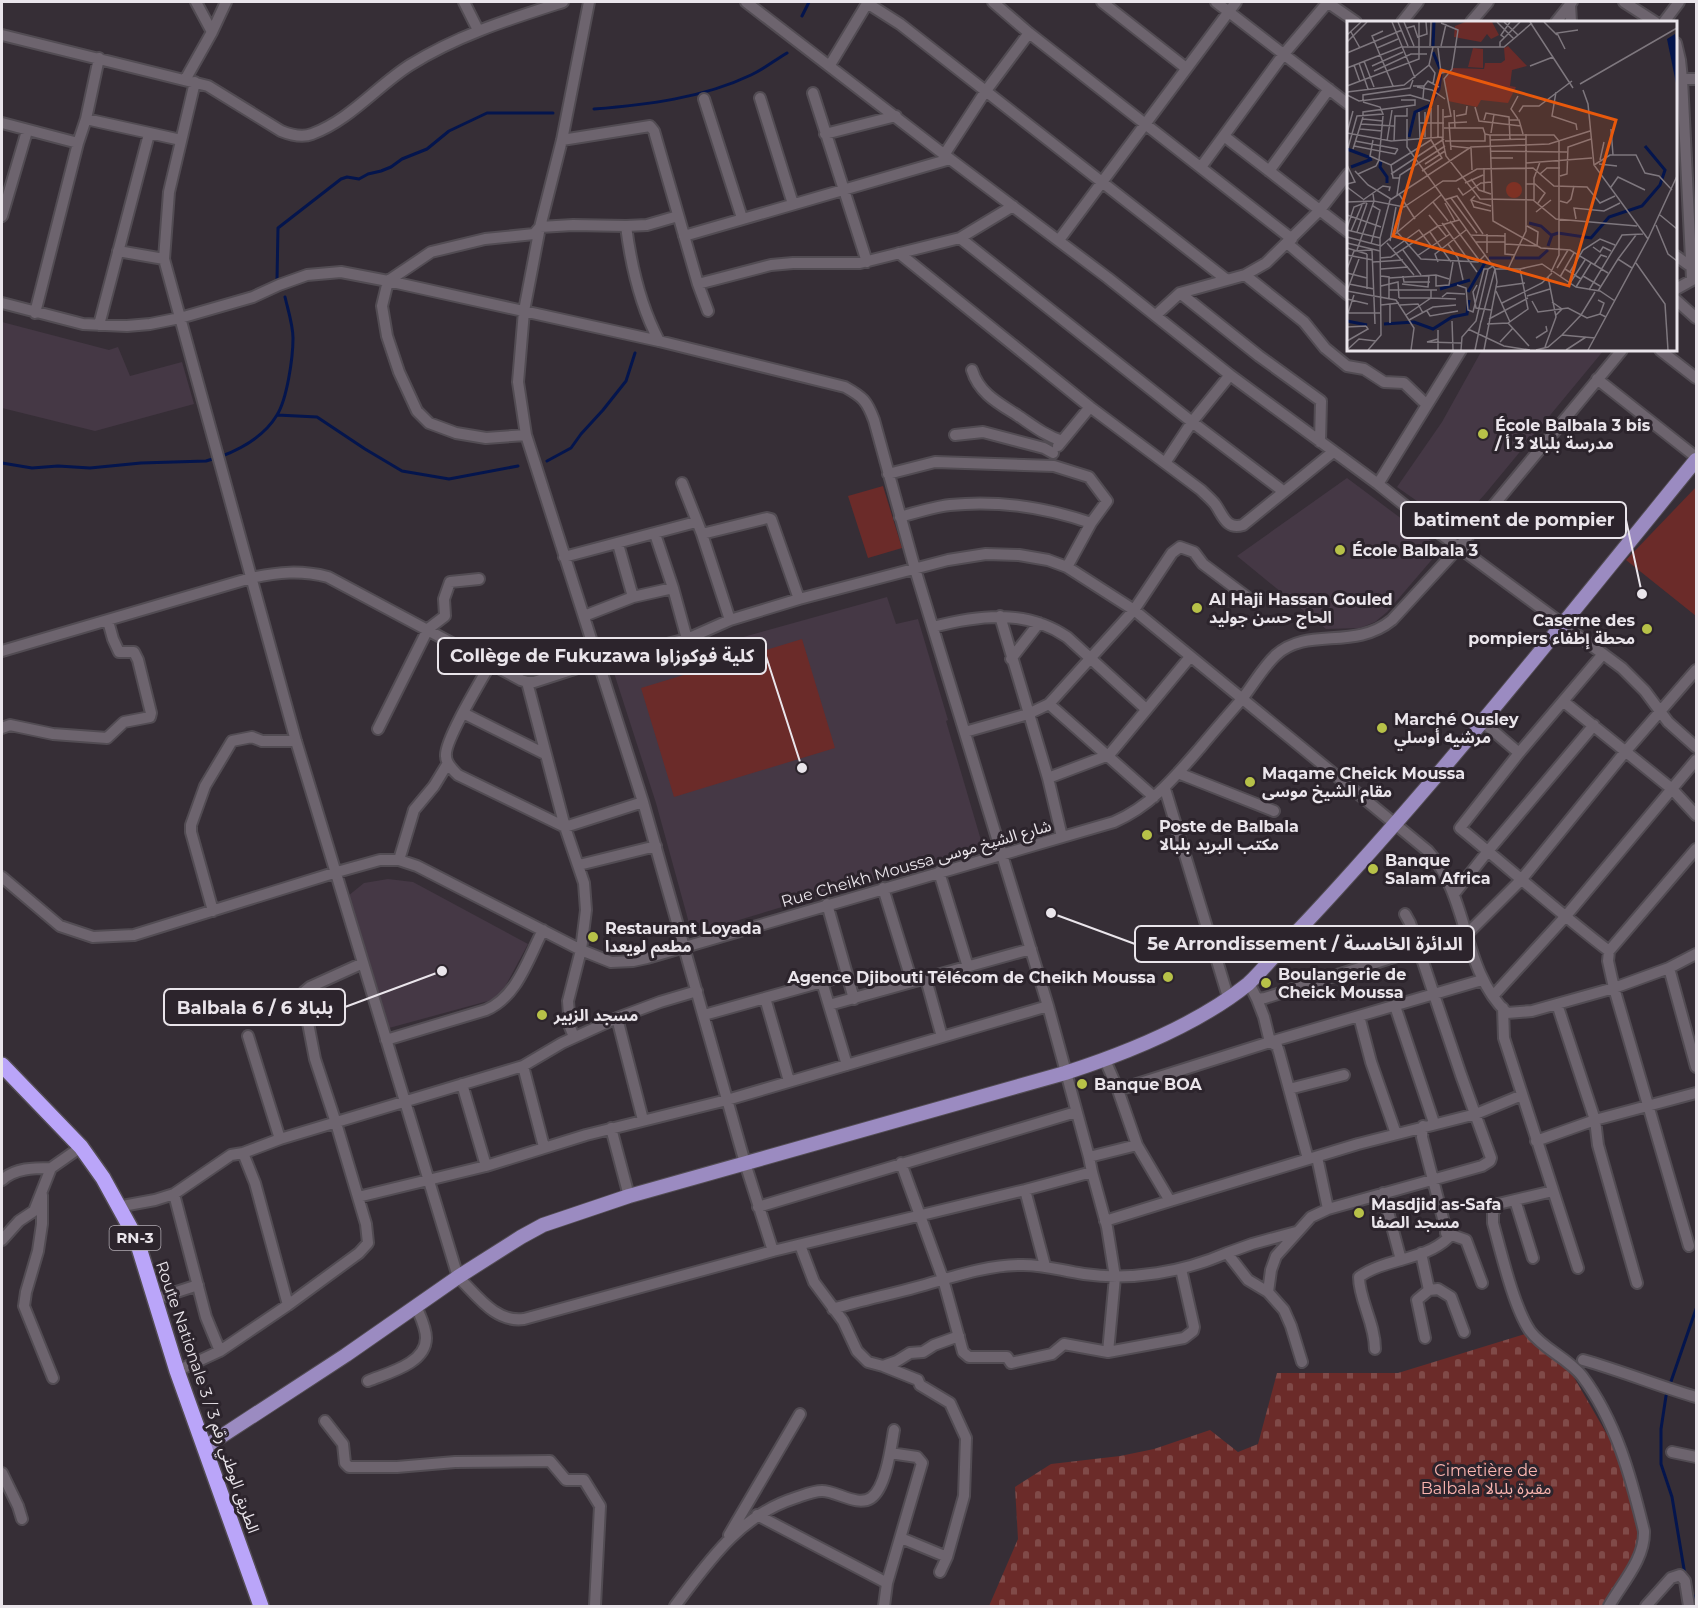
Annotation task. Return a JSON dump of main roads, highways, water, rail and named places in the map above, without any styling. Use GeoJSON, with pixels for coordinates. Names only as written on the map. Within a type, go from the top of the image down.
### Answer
{"type":"FeatureCollection","features":[{"type":"Feature","properties":{"kind":"highway","name":"Route Nationale 3 / الطريق الوطني رقم 3"},"geometry":{"type":"LineString","coordinates":[[2,1065],[81,1147],[103,1178],[135,1238],[177,1371],[261,1606]]}},
{"type":"Feature","properties":{"kind":"main road"},"geometry":{"type":"LineString","coordinates":[[205,1447],[346,1355],[458,1277],[521,1237],[543,1226],[629,1196],[1105,1060],[1197,1017],[1228,997],[1249,983],[1396,823],[1483,722],[1696,458]]}},
{"type":"Feature","properties":{"kind":"waterway"},"geometry":{"type":"LineString","coordinates":[[802,16],[809,2]]}},
{"type":"Feature","properties":{"kind":"waterway"},"geometry":{"type":"LineString","coordinates":[[594,109],[654,103],[694,95],[751,75],[787,53]]}},
{"type":"Feature","properties":{"kind":"waterway"},"geometry":{"type":"LineString","coordinates":[[277,280],[278,228],[341,179],[347,177],[359,179],[391,167],[402,159],[427,149],[449,131],[487,113],[553,113]]}},
{"type":"Feature","properties":{"kind":"waterway"},"geometry":{"type":"LineString","coordinates":[[222,456],[260,435],[281,408],[289,378],[293,346],[292,328],[285,297]]}},
{"type":"Feature","properties":{"kind":"waterway"},"geometry":{"type":"LineString","coordinates":[[547,461],[571,448],[603,410],[626,381],[635,353]]}},
{"type":"Feature","properties":{"kind":"waterway"},"geometry":{"type":"LineString","coordinates":[[277,415],[317,417],[402,471],[449,479],[518,466]]}},
{"type":"Feature","properties":{"kind":"waterway"},"geometry":{"type":"LineString","coordinates":[[2,463],[32,468],[58,466],[90,468],[141,463],[206,461],[216,458]]}},
{"type":"Feature","properties":{"kind":"waterway"},"geometry":{"type":"LineString","coordinates":[[1685,1575],[1672,1497],[1661,1464],[1661,1429],[1666,1396],[1696,1309]]}},
{"type":"Feature","properties":{"kind":"waterway"},"geometry":{"type":"LineString","coordinates":[[1691,1592],[1696,1600]]}},
{"type":"Feature","properties":{"kind":"place","name":"École Balbala 3 bis / مدرسة بلبالا 3 أ"},"geometry":{"type":"Point","coordinates":[1483,434]}},
{"type":"Feature","properties":{"kind":"place","name":"École Balbala 3"},"geometry":{"type":"Point","coordinates":[1340,550]}},
{"type":"Feature","properties":{"kind":"place","name":"batiment de pompier"},"geometry":{"type":"Point","coordinates":[1642,594]}},
{"type":"Feature","properties":{"kind":"place","name":"Al Haji Hassan Gouled الحاج حسن جوليد"},"geometry":{"type":"Point","coordinates":[1197,608]}},
{"type":"Feature","properties":{"kind":"place","name":"Caserne des pompiers محطة إطفاء"},"geometry":{"type":"Point","coordinates":[1647,629]}},
{"type":"Feature","properties":{"kind":"place","name":"Marché Ousley مرشيه أوسلي"},"geometry":{"type":"Point","coordinates":[1382,728]}},
{"type":"Feature","properties":{"kind":"place","name":"Collège de Fukuzawa كلية فوكوزاوا"},"geometry":{"type":"Point","coordinates":[802,768]}},
{"type":"Feature","properties":{"kind":"place","name":"Maqame Cheick Moussa مقام الشيخ موسى"},"geometry":{"type":"Point","coordinates":[1250,782]}},
{"type":"Feature","properties":{"kind":"place","name":"Poste de Balbala مكتب البريد بلبالا"},"geometry":{"type":"Point","coordinates":[1147,835]}},
{"type":"Feature","properties":{"kind":"place","name":"Banque Salam Africa"},"geometry":{"type":"Point","coordinates":[1373,869]}},
{"type":"Feature","properties":{"kind":"place","name":"5e Arrondissement / الدائرة الخامسة"},"geometry":{"type":"Point","coordinates":[1051,913]}},
{"type":"Feature","properties":{"kind":"place","name":"Restaurant Loyada مطعم لويعدا"},"geometry":{"type":"Point","coordinates":[593,937]}},
{"type":"Feature","properties":{"kind":"place","name":"Balbala 6 / بلبالا 6"},"geometry":{"type":"Point","coordinates":[442,971]}},
{"type":"Feature","properties":{"kind":"place","name":"Agence Djibouti Télécom de Cheikh Moussa"},"geometry":{"type":"Point","coordinates":[1168,977]}},
{"type":"Feature","properties":{"kind":"place","name":"Boulangerie de Cheick Moussa"},"geometry":{"type":"Point","coordinates":[1266,983]}},
{"type":"Feature","properties":{"kind":"place","name":"مسجد الزبير"},"geometry":{"type":"Point","coordinates":[542,1015]}},
{"type":"Feature","properties":{"kind":"place","name":"Banque BOA"},"geometry":{"type":"Point","coordinates":[1082,1084]}},
{"type":"Feature","properties":{"kind":"place","name":"Masdjid as-Safa مسجد الصفا"},"geometry":{"type":"Point","coordinates":[1359,1213]}},
{"type":"Feature","properties":{"kind":"park label","name":"Cimetière de Balbala مقبرة بلبالا"},"geometry":{"type":"Point","coordinates":[1486,1479]}}]}
